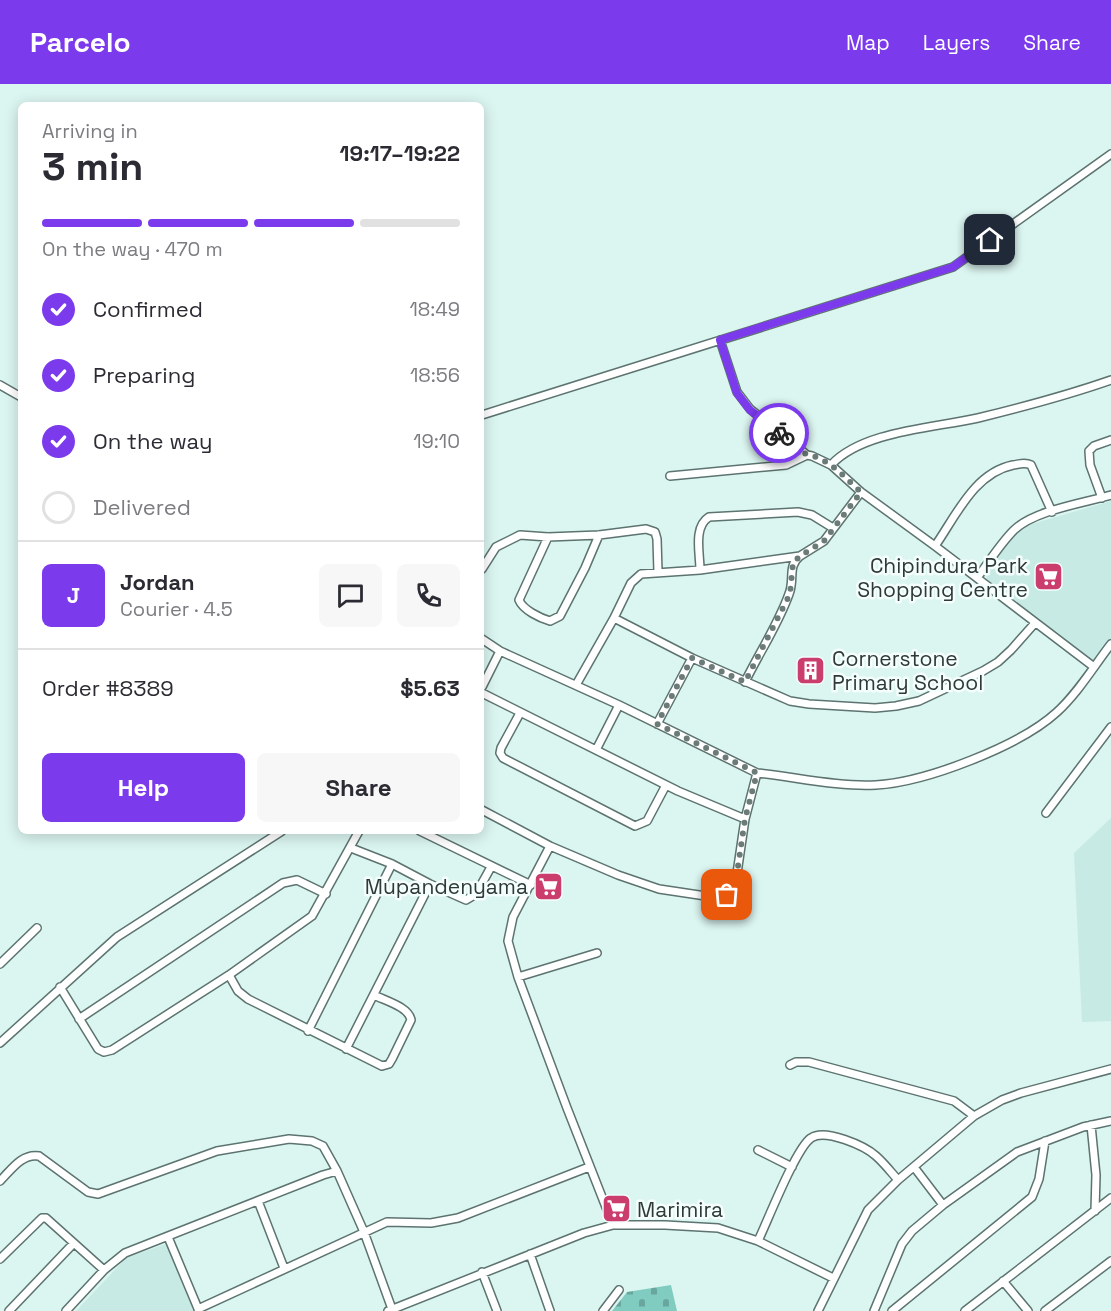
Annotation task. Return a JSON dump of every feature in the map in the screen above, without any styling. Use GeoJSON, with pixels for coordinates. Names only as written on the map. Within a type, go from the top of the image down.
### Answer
{"type":"FeatureCollection","features":[{"type":"Feature","properties":{"kind":"street"},"geometry":{"type":"LineString","coordinates":[[484,414],[953,267],[1111,154]]}},
{"type":"Feature","properties":{"kind":"street"},"geometry":{"type":"LineString","coordinates":[[720,340],[737,393],[750,410],[807,455],[831,465],[861,492],[1094,667]]}},
{"type":"Feature","properties":{"kind":"street"},"geometry":{"type":"LineString","coordinates":[[831,465],[849,449],[859,444],[913,429],[967,420],[1032,404],[1111,380]]}},
{"type":"Feature","properties":{"kind":"street"},"geometry":{"type":"LineString","coordinates":[[0,385],[18,395]]}},
{"type":"Feature","properties":{"kind":"street"},"geometry":{"type":"LineString","coordinates":[[1102,498],[1090,465],[1089,451],[1094,446],[1111,440]]}},
{"type":"Feature","properties":{"kind":"street"},"geometry":{"type":"LineString","coordinates":[[670,476],[786,465],[807,455]]}},
{"type":"Feature","properties":{"kind":"street"},"geometry":{"type":"LineString","coordinates":[[935,546],[975,488],[995,470],[1005,467],[1026,463],[1031,465],[1052,512]]}},
{"type":"Feature","properties":{"kind":"street"},"geometry":{"type":"LineString","coordinates":[[745,682],[790,594],[791,568],[795,560],[818,546],[861,492]]}},
{"type":"Feature","properties":{"kind":"street"},"geometry":{"type":"LineString","coordinates":[[977,578],[1016,528],[1034,518],[1111,495]]}},
{"type":"Feature","properties":{"kind":"street"},"geometry":{"type":"LineString","coordinates":[[700,570],[700,527],[710,517],[788,511],[806,512],[833,528]]}},
{"type":"Feature","properties":{"kind":"street"},"geometry":{"type":"LineString","coordinates":[[484,566],[496,547],[520,535],[599,536],[645,529],[654,530],[657,539],[658,572]]}},
{"type":"Feature","properties":{"kind":"street"},"geometry":{"type":"LineString","coordinates":[[548,537],[519,600],[521,605],[550,621],[560,616],[599,536]]}},
{"type":"Feature","properties":{"kind":"street"},"geometry":{"type":"LineString","coordinates":[[576,685],[636,576],[800,556]]}},
{"type":"Feature","properties":{"kind":"street"},"geometry":{"type":"LineString","coordinates":[[614,618],[692,658],[772,694],[800,703],[875,708],[919,700],[990,666],[1011,650],[1035,623]]}},
{"type":"Feature","properties":{"kind":"street"},"geometry":{"type":"LineString","coordinates":[[484,640],[500,651],[619,705],[757,773],[874,785],[906,780],[965,763],[1024,734],[1057,712],[1111,644]]}},
{"type":"Feature","properties":{"kind":"street"},"geometry":{"type":"LineString","coordinates":[[484,683],[500,651]]}},
{"type":"Feature","properties":{"kind":"street"},"geometry":{"type":"LineString","coordinates":[[657,724],[692,658]]}},
{"type":"Feature","properties":{"kind":"street"},"geometry":{"type":"LineString","coordinates":[[484,694],[666,785],[745,819]]}},
{"type":"Feature","properties":{"kind":"street"},"geometry":{"type":"LineString","coordinates":[[596,750],[619,705]]}},
{"type":"Feature","properties":{"kind":"street"},"geometry":{"type":"LineString","coordinates":[[520,713],[501,748],[500,753],[503,758],[635,826],[647,821],[666,785]]}},
{"type":"Feature","properties":{"kind":"street"},"geometry":{"type":"LineString","coordinates":[[1046,813],[1111,727]]}},
{"type":"Feature","properties":{"kind":"street"},"geometry":{"type":"LineString","coordinates":[[484,811],[550,846],[641,884],[719,898],[727,895],[736,880],[745,819],[757,773]]}},
{"type":"Feature","properties":{"kind":"street"},"geometry":{"type":"LineString","coordinates":[[2,1038],[99,952],[136,924],[277,834]]}},
{"type":"Feature","properties":{"kind":"street"},"geometry":{"type":"LineString","coordinates":[[60,987],[98,1049],[105,1052],[112,1050],[230,975],[312,916],[358,834]]}},
{"type":"Feature","properties":{"kind":"street"},"geometry":{"type":"LineString","coordinates":[[426,834],[531,885]]}},
{"type":"Feature","properties":{"kind":"street"},"geometry":{"type":"LineString","coordinates":[[550,846],[513,917],[508,941],[518,977],[613,1225]]}},
{"type":"Feature","properties":{"kind":"street"},"geometry":{"type":"LineString","coordinates":[[351,848],[392,864],[460,899],[470,899],[476,894],[491,867]]}},
{"type":"Feature","properties":{"kind":"street"},"geometry":{"type":"LineString","coordinates":[[308,1030],[392,864]]}},
{"type":"Feature","properties":{"kind":"street"},"geometry":{"type":"LineString","coordinates":[[79,1019],[283,884],[297,880],[326,894]]}},
{"type":"Feature","properties":{"kind":"street"},"geometry":{"type":"LineString","coordinates":[[346,1049],[430,884]]}},
{"type":"Feature","properties":{"kind":"street"},"geometry":{"type":"LineString","coordinates":[[0,964],[37,928]]}},
{"type":"Feature","properties":{"kind":"street"},"geometry":{"type":"LineString","coordinates":[[518,977],[597,953]]}},
{"type":"Feature","properties":{"kind":"street"},"geometry":{"type":"LineString","coordinates":[[230,975],[238,991],[248,999],[382,1066],[389,1064],[392,1059],[411,1017],[407,1011],[374,995]]}},
{"type":"Feature","properties":{"kind":"street"},"geometry":{"type":"LineString","coordinates":[[790,1065],[796,1062],[809,1062],[912,1089],[954,1101],[974,1116]]}},
{"type":"Feature","properties":{"kind":"street"},"geometry":{"type":"LineString","coordinates":[[818,1311],[868,1210],[898,1180],[974,1116],[1002,1100],[1021,1093],[1111,1069]]}},
{"type":"Feature","properties":{"kind":"street"},"geometry":{"type":"LineString","coordinates":[[874,1311],[902,1244],[912,1231],[943,1205],[1007,1158],[1029,1146],[1111,1120]]}},
{"type":"Feature","properties":{"kind":"street"},"geometry":{"type":"LineString","coordinates":[[1091,1125],[1096,1175],[1095,1211]]}},
{"type":"Feature","properties":{"kind":"street"},"geometry":{"type":"LineString","coordinates":[[758,1241],[792,1167],[807,1142],[816,1135],[825,1135],[862,1146],[877,1156],[898,1180]]}},
{"type":"Feature","properties":{"kind":"street"},"geometry":{"type":"LineString","coordinates":[[0,1181],[23,1158],[34,1155],[39,1156],[88,1192],[98,1194],[217,1151],[298,1138],[312,1141],[322,1146],[337,1171],[364,1232],[390,1310],[584,1233],[613,1225],[718,1228],[758,1241],[833,1278]]}},
{"type":"Feature","properties":{"kind":"street"},"geometry":{"type":"LineString","coordinates":[[892,1311],[1032,1197],[1039,1179],[1045,1140]]}},
{"type":"Feature","properties":{"kind":"street"},"geometry":{"type":"LineString","coordinates":[[758,1150],[792,1167]]}},
{"type":"Feature","properties":{"kind":"street"},"geometry":{"type":"LineString","coordinates":[[168,1237],[198,1310],[387,1222],[431,1223],[458,1218],[589,1167]]}},
{"type":"Feature","properties":{"kind":"street"},"geometry":{"type":"LineString","coordinates":[[914,1167],[943,1205]]}},
{"type":"Feature","properties":{"kind":"street"},"geometry":{"type":"LineString","coordinates":[[66,1311],[104,1270],[125,1253],[337,1171]]}},
{"type":"Feature","properties":{"kind":"street"},"geometry":{"type":"LineString","coordinates":[[965,1311],[1111,1198]]}},
{"type":"Feature","properties":{"kind":"street"},"geometry":{"type":"LineString","coordinates":[[258,1201],[284,1269]]}},
{"type":"Feature","properties":{"kind":"street"},"geometry":{"type":"LineString","coordinates":[[0,1259],[42,1218],[46,1218],[104,1270]]}},
{"type":"Feature","properties":{"kind":"street"},"geometry":{"type":"LineString","coordinates":[[9,1311],[73,1244]]}},
{"type":"Feature","properties":{"kind":"street"},"geometry":{"type":"LineString","coordinates":[[530,1254],[550,1311]]}},
{"type":"Feature","properties":{"kind":"street"},"geometry":{"type":"LineString","coordinates":[[1045,1311],[1111,1261]]}},
{"type":"Feature","properties":{"kind":"street"},"geometry":{"type":"LineString","coordinates":[[482,1272],[497,1311]]}},
{"type":"Feature","properties":{"kind":"street"},"geometry":{"type":"LineString","coordinates":[[1003,1281],[1028,1311]]}},
{"type":"Feature","properties":{"kind":"street"},"geometry":{"type":"LineString","coordinates":[[603,1311],[619,1290]]}},
{"type":"Feature","properties":{"kind":"shaded area","name":"Chipindura Park Shopping Centre"},"geometry":{"type":"Polygon","coordinates":[[[1111,501],[1111,639],[1093,662],[987,582],[986,571],[1019,530],[1032,524],[1111,501]]]}},
{"type":"Feature","properties":{"kind":"shaded area"},"geometry":{"type":"Polygon","coordinates":[[[1111,818],[1111,1021],[1082,1022],[1074,853],[1111,818]]]}},
{"type":"Feature","properties":{"kind":"shaded area"},"geometry":{"type":"Polygon","coordinates":[[[166,1244],[194,1311],[76,1311],[126,1258],[166,1244]]]}},
{"type":"Feature","properties":{"kind":"green space"},"geometry":{"type":"Polygon","coordinates":[[[671,1285],[677,1311],[612,1311],[627,1292],[671,1285]]]}},
{"type":"Feature","properties":{"kind":"way so far"},"geometry":{"type":"LineString","coordinates":[[727,895],[736,880],[745,819],[757,773],[657,724],[692,658],[745,682],[790,594],[793,563],[824,541],[861,492],[831,465],[807,455],[779,433]]}},
{"type":"Feature","properties":{"kind":"place","name":"Chipindura Park Shopping Centre"},"geometry":{"type":"Point","coordinates":[1049,577]}},
{"type":"Feature","properties":{"kind":"place","name":"Cornerstone Primary School"},"geometry":{"type":"Point","coordinates":[811,670]}},
{"type":"Feature","properties":{"kind":"place","name":"Mupandenyama"},"geometry":{"type":"Point","coordinates":[549,886]}},
{"type":"Feature","properties":{"kind":"place","name":"Marimira"},"geometry":{"type":"Point","coordinates":[616,1209]}},
{"type":"Feature","properties":{"kind":"route"},"geometry":{"type":"LineString","coordinates":[[779,433],[750,410],[737,393],[720,340],[953,267],[990,240]]}}]}
